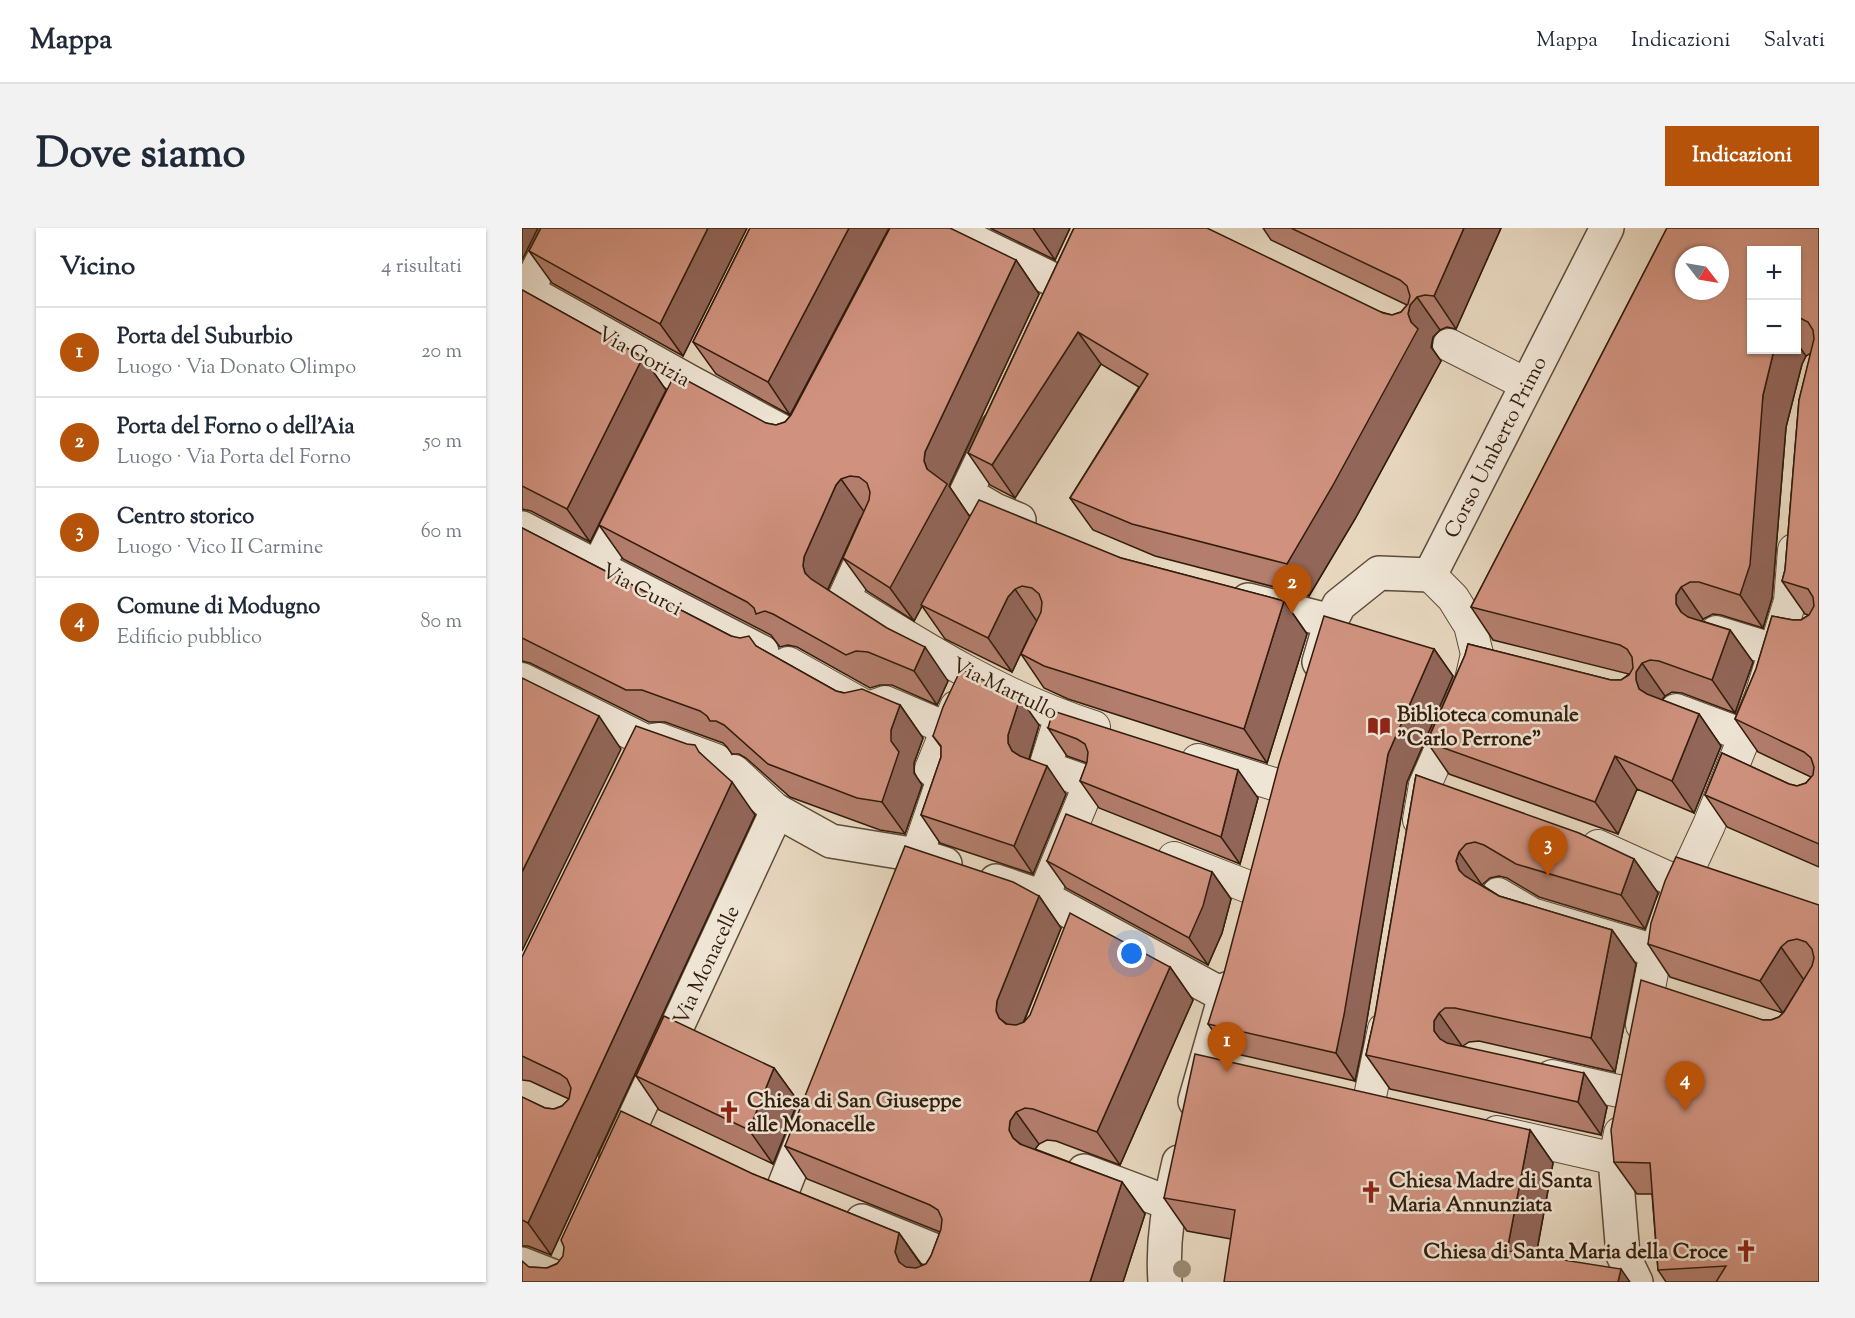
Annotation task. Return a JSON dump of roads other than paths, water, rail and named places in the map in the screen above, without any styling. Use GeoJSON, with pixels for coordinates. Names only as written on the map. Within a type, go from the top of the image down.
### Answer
{"type":"FeatureCollection","features":[{"type":"Feature","properties":{"kind":"street"},"geometry":{"type":"LineString","coordinates":[[524,293],[559,228]]}},
{"type":"Feature","properties":{"kind":"street"},"geometry":{"type":"LineString","coordinates":[[947,228],[1071,271],[1049,316]]}},
{"type":"Feature","properties":{"kind":"street","name":"Corso Umberto Primo"},"geometry":{"type":"LineString","coordinates":[[1430,575],[1607,228]]}},
{"type":"Feature","properties":{"kind":"street","name":"Via Gorizia"},"geometry":{"type":"LineString","coordinates":[[524,293],[798,440],[815,408]]}},
{"type":"Feature","properties":{"kind":"street"},"geometry":{"type":"LineString","coordinates":[[1449,345],[1526,384]]}},
{"type":"Feature","properties":{"kind":"street"},"geometry":{"type":"LineString","coordinates":[[675,413],[706,352]]}},
{"type":"Feature","properties":{"kind":"street"},"geometry":{"type":"LineString","coordinates":[[1010,400],[966,493],[989,520],[1048,533]]}},
{"type":"Feature","properties":{"kind":"street"},"geometry":{"type":"LineString","coordinates":[[598,567],[644,475]]}},
{"type":"Feature","properties":{"kind":"street"},"geometry":{"type":"LineString","coordinates":[[1636,1282],[1623,1255],[1615,1160],[1632,1070],[1661,992],[1656,951],[1682,884],[1746,756],[1789,637],[1796,520]]}},
{"type":"Feature","properties":{"kind":"street","name":"Via Martullo"},"geometry":{"type":"LineString","coordinates":[[876,526],[844,598],[926,636],[972,673],[1061,717],[1116,734]]}},
{"type":"Feature","properties":{"kind":"street","name":"Via Curci"},"geometry":{"type":"LineString","coordinates":[[522,528],[775,657],[868,708],[885,702],[946,728]]}},
{"type":"Feature","properties":{"kind":"street"},"geometry":{"type":"LineString","coordinates":[[1311,687],[1335,613],[1379,573],[1430,575],[1453,598],[1470,625],[1488,657],[1471,680],[1425,784],[1413,853]]}},
{"type":"Feature","properties":{"kind":"street"},"geometry":{"type":"LineString","coordinates":[[1217,592],[1335,613]]}},
{"type":"Feature","properties":{"kind":"street"},"geometry":{"type":"LineString","coordinates":[[1716,632],[1789,637]]}},
{"type":"Feature","properties":{"kind":"street"},"geometry":{"type":"LineString","coordinates":[[1020,697],[1034,668]]}},
{"type":"Feature","properties":{"kind":"street"},"geometry":{"type":"LineString","coordinates":[[904,887],[943,779],[931,769],[946,728],[972,673]]}},
{"type":"Feature","properties":{"kind":"street"},"geometry":{"type":"LineString","coordinates":[[526,690],[646,741],[659,739],[725,765],[777,811],[831,841],[917,855],[1043,897],[1079,931],[1225,996]]}},
{"type":"Feature","properties":{"kind":"street"},"geometry":{"type":"LineString","coordinates":[[1676,711],[1746,756]]}},
{"type":"Feature","properties":{"kind":"street"},"geometry":{"type":"LineString","coordinates":[[1043,897],[1086,822],[1090,783],[1044,767],[1061,717]]}},
{"type":"Feature","properties":{"kind":"street"},"geometry":{"type":"LineString","coordinates":[[630,772],[646,741]]}},
{"type":"Feature","properties":{"kind":"street"},"geometry":{"type":"LineString","coordinates":[[1170,751],[1280,786]]}},
{"type":"Feature","properties":{"kind":"street"},"geometry":{"type":"LineString","coordinates":[[1272,820],[1291,753]]}},
{"type":"Feature","properties":{"kind":"street"},"geometry":{"type":"LineString","coordinates":[[1425,784],[1457,796]]}},
{"type":"Feature","properties":{"kind":"street","name":"Via Monacelle"},"geometry":{"type":"LineString","coordinates":[[603,1187],[630,1133],[777,811]]}},
{"type":"Feature","properties":{"kind":"street"},"geometry":{"type":"LineString","coordinates":[[1577,838],[1609,850],[1682,884]]}},
{"type":"Feature","properties":{"kind":"street"},"geometry":{"type":"LineString","coordinates":[[1152,850],[1254,889]]}},
{"type":"Feature","properties":{"kind":"street"},"geometry":{"type":"LineString","coordinates":[[1245,921],[1263,855]]}},
{"type":"Feature","properties":{"kind":"street"},"geometry":{"type":"LineString","coordinates":[[1498,894],[1532,915],[1656,951]]}},
{"type":"Feature","properties":{"kind":"street"},"geometry":{"type":"LineString","coordinates":[[1165,1282],[1163,1250],[1169,1203],[1204,1065],[1234,964]]}},
{"type":"Feature","properties":{"kind":"street"},"geometry":{"type":"LineString","coordinates":[[1336,1094],[1381,1104],[1389,1001]]}},
{"type":"Feature","properties":{"kind":"street"},"geometry":{"type":"LineString","coordinates":[[1204,1065],[1237,1072]]}},
{"type":"Feature","properties":{"kind":"street"},"geometry":{"type":"LineString","coordinates":[[1522,1070],[1632,1070]]}},
{"type":"Feature","properties":{"kind":"street"},"geometry":{"type":"LineString","coordinates":[[822,1092],[772,1184],[945,1255],[936,1282]]}},
{"type":"Feature","properties":{"kind":"street"},"geometry":{"type":"LineString","coordinates":[[1470,1125],[1615,1160]]}},
{"type":"Feature","properties":{"kind":"street"},"geometry":{"type":"LineString","coordinates":[[1061,1163],[1169,1203]]}},
{"type":"Feature","properties":{"kind":"street"},"geometry":{"type":"LineString","coordinates":[[522,1264],[562,1281],[574,1248]]}},
{"type":"Feature","properties":{"kind":"place","name":"Porta del Forno o dell’Aia"},"geometry":{"type":"Point","coordinates":[1292,614]}},
{"type":"Feature","properties":{"kind":"place","name":"Biblioteca comunale \"Carlo Perrone\""},"geometry":{"type":"Point","coordinates":[1379,726]}},
{"type":"Feature","properties":{"kind":"place","name":"Centro storico"},"geometry":{"type":"Point","coordinates":[1548,876]}},
{"type":"Feature","properties":{"kind":"place","name":"Porta del Suburbio"},"geometry":{"type":"Point","coordinates":[1227,1072]}},
{"type":"Feature","properties":{"kind":"place","name":"Comune di Modugno"},"geometry":{"type":"Point","coordinates":[1685,1111]}},
{"type":"Feature","properties":{"kind":"place","name":"Chiesa di San Giuseppe alle Monacelle"},"geometry":{"type":"Point","coordinates":[729,1112]}},
{"type":"Feature","properties":{"kind":"place","name":"Chiesa Madre di Santa Maria Annunziata"},"geometry":{"type":"Point","coordinates":[1371,1192]}},
{"type":"Feature","properties":{"kind":"place","name":"Chiesa di Santa Maria della Croce"},"geometry":{"type":"Point","coordinates":[1746,1251]}}]}
